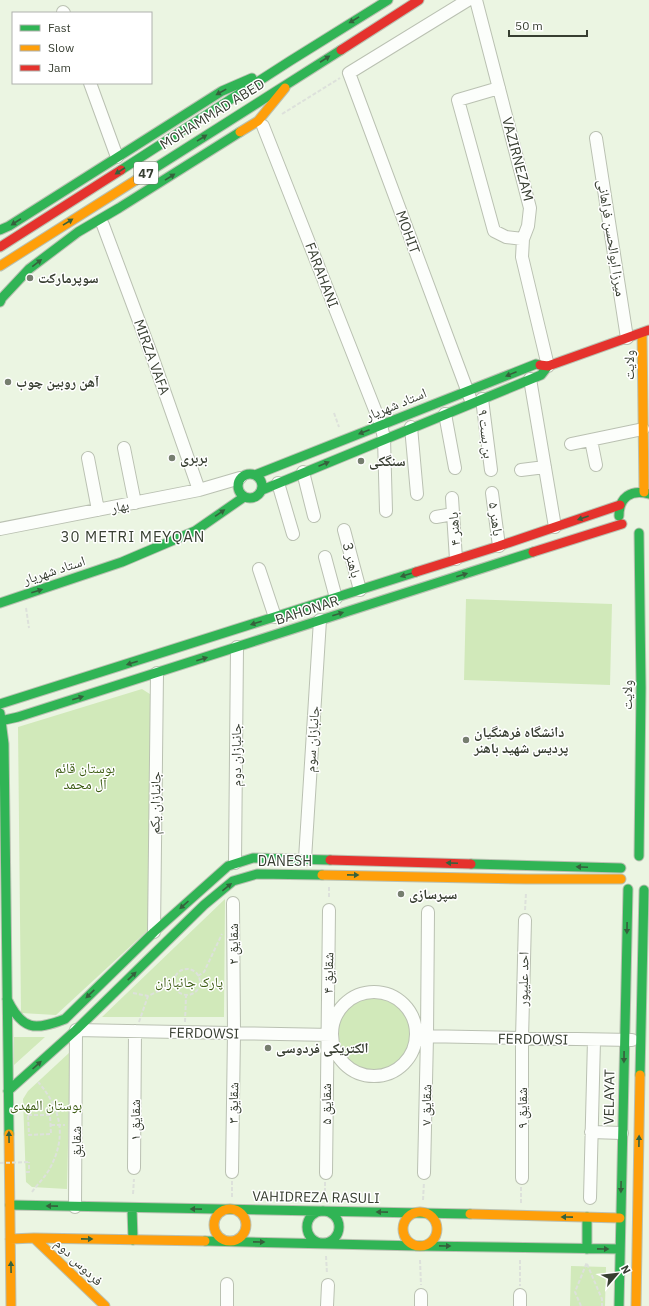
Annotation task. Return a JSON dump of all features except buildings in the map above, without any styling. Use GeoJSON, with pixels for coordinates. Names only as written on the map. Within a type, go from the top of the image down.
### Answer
{"type":"FeatureCollection","features":[{"type":"Feature","properties":{"kind":"street","name":"MOHAMMAD ABED"},"geometry":{"type":"LineString","coordinates":[[0,247],[107,180],[282,65],[388,0]]}},
{"type":"Feature","properties":{"kind":"street","name":"MOHAMMAD ABED"},"geometry":{"type":"LineString","coordinates":[[0,266],[419,0]]}},
{"type":"Feature","properties":{"kind":"street"},"geometry":{"type":"LineString","coordinates":[[349,73],[468,0]]}},
{"type":"Feature","properties":{"kind":"street","name":"VAZIRNEZAM"},"geometry":{"type":"LineString","coordinates":[[476,0],[530,208],[528,226],[523,240],[522,257],[548,366]]}},
{"type":"Feature","properties":{"kind":"street"},"geometry":{"type":"LineString","coordinates":[[328,36],[338,51]]}},
{"type":"Feature","properties":{"kind":"street"},"geometry":{"type":"LineString","coordinates":[[0,230],[10,226],[222,91],[282,65]]}},
{"type":"Feature","properties":{"kind":"street","name":"MOHIT"},"geometry":{"type":"LineString","coordinates":[[349,73],[468,391],[477,401]]}},
{"type":"Feature","properties":{"kind":"street"},"geometry":{"type":"LineString","coordinates":[[0,300],[29,269],[78,232],[119,208],[258,120],[292,80]]}},
{"type":"Feature","properties":{"kind":"street"},"geometry":{"type":"LineString","coordinates":[[90,84],[118,157]]}},
{"type":"Feature","properties":{"kind":"street"},"geometry":{"type":"LineString","coordinates":[[499,88],[458,100],[494,231],[506,237],[523,240]]}},
{"type":"Feature","properties":{"kind":"street","name":"FARAHANI"},"geometry":{"type":"LineString","coordinates":[[263,126],[381,425],[384,438],[386,511]]}},
{"type":"Feature","properties":{"kind":"street","name":"میرزا ابوالحسن فراهانی"},"geometry":{"type":"LineString","coordinates":[[596,138],[627,338]]}},
{"type":"Feature","properties":{"kind":"street","name":"MIRZA VAFA"},"geometry":{"type":"LineString","coordinates":[[102,226],[152,356],[198,490]]}},
{"type":"Feature","properties":{"kind":"street","name":"استاد شهریار"},"geometry":{"type":"LineString","coordinates":[[255,475],[536,364],[548,366],[646,331]]}},
{"type":"Feature","properties":{"kind":"street","name":"ولایت"},"geometry":{"type":"LineString","coordinates":[[646,331],[643,429],[647,493]]}},
{"type":"Feature","properties":{"kind":"street","name":"استاد شهریار"},"geometry":{"type":"LineString","coordinates":[[262,490],[384,438],[541,375],[548,366]]}},
{"type":"Feature","properties":{"kind":"street"},"geometry":{"type":"LineString","coordinates":[[530,379],[555,528]]}},
{"type":"Feature","properties":{"kind":"street","name":"بن بست ۹"},"geometry":{"type":"LineString","coordinates":[[477,401],[491,470]]}},
{"type":"Feature","properties":{"kind":"street"},"geometry":{"type":"LineString","coordinates":[[445,414],[455,468]]}},
{"type":"Feature","properties":{"kind":"street"},"geometry":{"type":"LineString","coordinates":[[411,427],[417,494]]}},
{"type":"Feature","properties":{"kind":"street"},"geometry":{"type":"LineString","coordinates":[[571,444],[643,429]]}},
{"type":"Feature","properties":{"kind":"street"},"geometry":{"type":"LineString","coordinates":[[591,440],[596,465]]}},
{"type":"Feature","properties":{"kind":"street"},"geometry":{"type":"LineString","coordinates":[[124,448],[135,503]]}},
{"type":"Feature","properties":{"kind":"street"},"geometry":{"type":"LineString","coordinates":[[88,458],[98,510]]}},
{"type":"Feature","properties":{"kind":"street"},"geometry":{"type":"LineString","coordinates":[[521,470],[545,467]]}},
{"type":"Feature","properties":{"kind":"street"},"geometry":{"type":"LineString","coordinates":[[303,472],[314,516]]}},
{"type":"Feature","properties":{"kind":"street"},"geometry":{"type":"LineString","coordinates":[[247,474],[255,475],[261,481],[262,490],[260,494],[253,498],[244,497],[238,491],[237,486],[240,478],[247,474]]}},
{"type":"Feature","properties":{"kind":"street","name":"بهار"},"geometry":{"type":"LineString","coordinates":[[0,529],[198,490],[240,478]]}},
{"type":"Feature","properties":{"kind":"street"},"geometry":{"type":"LineString","coordinates":[[278,483],[293,534]]}},
{"type":"Feature","properties":{"kind":"street","name":"باهنر ۵"},"geometry":{"type":"LineString","coordinates":[[492,493],[499,546]]}},
{"type":"Feature","properties":{"kind":"street"},"geometry":{"type":"LineString","coordinates":[[620,505],[623,500],[632,493],[647,493]]}},
{"type":"Feature","properties":{"kind":"street","name":"استاد شهریار"},"geometry":{"type":"LineString","coordinates":[[0,603],[122,562],[195,531],[244,497]]}},
{"type":"Feature","properties":{"kind":"street","name":"باهنر ۴"},"geometry":{"type":"LineString","coordinates":[[452,498],[456,559]]}},
{"type":"Feature","properties":{"kind":"street","name":"ولایت"},"geometry":{"type":"LineString","coordinates":[[620,505],[620,518],[630,529],[645,688],[639,856]]}},
{"type":"Feature","properties":{"kind":"street","name":"BAHONAR"},"geometry":{"type":"LineString","coordinates":[[0,704],[499,546],[620,505]]}},
{"type":"Feature","properties":{"kind":"street"},"geometry":{"type":"LineString","coordinates":[[436,517],[453,514]]}},
{"type":"Feature","properties":{"kind":"street","name":"BAHONAR"},"geometry":{"type":"LineString","coordinates":[[0,718],[18,717],[157,674],[320,620],[630,529],[649,530]]}},
{"type":"Feature","properties":{"kind":"street","name":"باهنر 3"},"geometry":{"type":"LineString","coordinates":[[344,530],[360,590]]}},
{"type":"Feature","properties":{"kind":"street"},"geometry":{"type":"LineString","coordinates":[[325,557],[336,598]]}},
{"type":"Feature","properties":{"kind":"street"},"geometry":{"type":"LineString","coordinates":[[260,569],[275,617]]}},
{"type":"Feature","properties":{"kind":"street","name":"جانبازان سوم"},"geometry":{"type":"LineString","coordinates":[[305,859],[320,620]]}},
{"type":"Feature","properties":{"kind":"street","name":"جانبازان دوم"},"geometry":{"type":"LineString","coordinates":[[235,863],[236,648]]}},
{"type":"Feature","properties":{"kind":"street","name":"جانبازان یکم"},"geometry":{"type":"LineString","coordinates":[[154,932],[157,674]]}},
{"type":"Feature","properties":{"kind":"street"},"geometry":{"type":"LineString","coordinates":[[46,690],[42,696],[42,699],[43,702],[51,706]]}},
{"type":"Feature","properties":{"kind":"street"},"geometry":{"type":"LineString","coordinates":[[0,718],[4,751],[11,1306]]}},
{"type":"Feature","properties":{"kind":"street"},"geometry":{"type":"LineString","coordinates":[[636,1306],[645,1041],[647,889],[639,892],[628,888],[621,879],[621,868],[628,859],[639,856],[649,861]]}},
{"type":"Feature","properties":{"kind":"street","name":"DANESH"},"geometry":{"type":"LineString","coordinates":[[65,1019],[154,932],[228,866],[253,858],[621,868]]}},
{"type":"Feature","properties":{"kind":"street","name":"DANESH"},"geometry":{"type":"LineString","coordinates":[[8,1091],[76,1030],[204,905],[233,882],[244,877],[257,874],[526,879],[621,879]]}},
{"type":"Feature","properties":{"kind":"street","name":"VELAYAT"},"geometry":{"type":"LineString","coordinates":[[619,1306],[628,888]]}},
{"type":"Feature","properties":{"kind":"street","name":"شقایق ۲"},"geometry":{"type":"LineString","coordinates":[[234,903],[234,1033]]}},
{"type":"Feature","properties":{"kind":"street","name":"شقایق ۴"},"geometry":{"type":"LineString","coordinates":[[329,910],[329,1035]]}},
{"type":"Feature","properties":{"kind":"street"},"geometry":{"type":"LineString","coordinates":[[422,1036],[409,1010],[399,1000],[387,994],[374,992],[360,994],[348,1000],[339,1010],[329,1035],[338,1055],[346,1066],[358,1073],[371,1076],[384,1075],[397,1070],[407,1061],[422,1036],[428,912]]}},
{"type":"Feature","properties":{"kind":"street","name":"احد علیپور"},"geometry":{"type":"LineString","coordinates":[[522,1038],[525,920]]}},
{"type":"Feature","properties":{"kind":"street"},"geometry":{"type":"LineString","coordinates":[[7,999],[16,1017],[24,1024],[37,1026],[50,1025],[65,1019],[76,1030]]}},
{"type":"Feature","properties":{"kind":"street","name":"FERDOWSI"},"geometry":{"type":"LineString","coordinates":[[76,1030],[329,1035]]}},
{"type":"Feature","properties":{"kind":"street","name":"شقایق"},"geometry":{"type":"LineString","coordinates":[[75,1207],[76,1030]]}},
{"type":"Feature","properties":{"kind":"street","name":"شقایق ۱"},"geometry":{"type":"LineString","coordinates":[[134,1168],[135,1031]]}},
{"type":"Feature","properties":{"kind":"street","name":"شقایق ۳"},"geometry":{"type":"LineString","coordinates":[[232,1172],[234,1033]]}},
{"type":"Feature","properties":{"kind":"street","name":"شقایق ۵"},"geometry":{"type":"LineString","coordinates":[[326,1173],[329,1035]]}},
{"type":"Feature","properties":{"kind":"street","name":"FERDOWSI"},"geometry":{"type":"LineString","coordinates":[[422,1036],[645,1041]]}},
{"type":"Feature","properties":{"kind":"street","name":"شقایق ۷"},"geometry":{"type":"LineString","coordinates":[[422,1036],[424,1173]]}},
{"type":"Feature","properties":{"kind":"street","name":"شقایق ۹"},"geometry":{"type":"LineString","coordinates":[[522,1038],[522,1178]]}},
{"type":"Feature","properties":{"kind":"street"},"geometry":{"type":"LineString","coordinates":[[590,1198],[594,1040]]}},
{"type":"Feature","properties":{"kind":"street"},"geometry":{"type":"LineString","coordinates":[[591,1132],[622,1133]]}},
{"type":"Feature","properties":{"kind":"street","name":"VAHIDREZA RASULI"},"geometry":{"type":"LineString","coordinates":[[10,1205],[620,1218]]}},
{"type":"Feature","properties":{"kind":"street"},"geometry":{"type":"LineString","coordinates":[[132,1208],[133,1240]]}},
{"type":"Feature","properties":{"kind":"street"},"geometry":{"type":"LineString","coordinates":[[226,1209],[231,1209],[241,1214],[245,1223],[243,1234],[239,1238],[229,1241],[220,1237],[214,1229],[214,1224],[218,1214],[226,1209]]}},
{"type":"Feature","properties":{"kind":"street"},"geometry":{"type":"LineString","coordinates":[[325,1211],[334,1215],[338,1219],[339,1230],[334,1239],[324,1243],[314,1240],[308,1232],[307,1227],[308,1221],[314,1213],[325,1211]]}},
{"type":"Feature","properties":{"kind":"street"},"geometry":{"type":"LineString","coordinates":[[423,1213],[428,1215],[435,1223],[436,1234],[430,1243],[419,1246],[409,1242],[403,1233],[403,1228],[404,1222],[412,1214],[423,1213]]}},
{"type":"Feature","properties":{"kind":"street"},"geometry":{"type":"LineString","coordinates":[[587,1218],[587,1249]]}},
{"type":"Feature","properties":{"kind":"street"},"geometry":{"type":"LineString","coordinates":[[638,1218],[649,1218]]}},
{"type":"Feature","properties":{"kind":"street"},"geometry":{"type":"LineString","coordinates":[[10,1239],[34,1238],[229,1241],[620,1249]]}},
{"type":"Feature","properties":{"kind":"street","name":"فردوس دوم"},"geometry":{"type":"LineString","coordinates":[[34,1238],[102,1305]]}},
{"type":"Feature","properties":{"kind":"street"},"geometry":{"type":"LineString","coordinates":[[637,1251],[649,1251]]}},
{"type":"Feature","properties":{"kind":"street"},"geometry":{"type":"LineString","coordinates":[[227,1284],[227,1306]]}},
{"type":"Feature","properties":{"kind":"street"},"geometry":{"type":"LineString","coordinates":[[327,1306],[328,1285]]}},
{"type":"Feature","properties":{"kind":"path"},"geometry":{"type":"LineString","coordinates":[[263,126],[349,73]]}},
{"type":"Feature","properties":{"kind":"path"},"geometry":{"type":"LineString","coordinates":[[24,595],[29,628]]}},
{"type":"Feature","properties":{"kind":"path"},"geometry":{"type":"LineString","coordinates":[[328,875],[329,910]]}},
{"type":"Feature","properties":{"kind":"path"},"geometry":{"type":"LineString","coordinates":[[428,912],[429,877]]}},
{"type":"Feature","properties":{"kind":"path"},"geometry":{"type":"LineString","coordinates":[[525,920],[526,879]]}},
{"type":"Feature","properties":{"kind":"path"},"geometry":{"type":"LineString","coordinates":[[198,976],[204,972],[223,933]]}},
{"type":"Feature","properties":{"kind":"path"},"geometry":{"type":"LineString","coordinates":[[189,970],[196,973],[198,976],[200,984],[193,994],[186,996],[179,993],[174,988],[175,976],[181,971],[189,970]]}},
{"type":"Feature","properties":{"kind":"path"},"geometry":{"type":"LineString","coordinates":[[135,1031],[148,996],[174,984]]}},
{"type":"Feature","properties":{"kind":"path"},"geometry":{"type":"LineString","coordinates":[[185,1032],[186,996]]}},
{"type":"Feature","properties":{"kind":"path"},"geometry":{"type":"LineString","coordinates":[[28,1206],[32,1191],[44,1177],[53,1161],[58,1143],[60,1125],[55,1109],[47,1093],[29,1072]]}},
{"type":"Feature","properties":{"kind":"path"},"geometry":{"type":"LineString","coordinates":[[28,1115],[50,1115],[50,1125],[51,1134],[29,1135],[28,1115]]}},
{"type":"Feature","properties":{"kind":"path"},"geometry":{"type":"LineString","coordinates":[[50,1125],[76,1126]]}},
{"type":"Feature","properties":{"kind":"path"},"geometry":{"type":"LineString","coordinates":[[0,1163],[29,1162],[29,1172],[26,1172]]}},
{"type":"Feature","properties":{"kind":"path"},"geometry":{"type":"LineString","coordinates":[[132,1208],[134,1168]]}},
{"type":"Feature","properties":{"kind":"path"},"geometry":{"type":"LineString","coordinates":[[231,1209],[232,1172]]}},
{"type":"Feature","properties":{"kind":"path"},"geometry":{"type":"LineString","coordinates":[[325,1211],[326,1173]]}},
{"type":"Feature","properties":{"kind":"path"},"geometry":{"type":"LineString","coordinates":[[423,1213],[424,1173]]}},
{"type":"Feature","properties":{"kind":"path"},"geometry":{"type":"LineString","coordinates":[[520,1216],[522,1178]]}},
{"type":"Feature","properties":{"kind":"path"},"geometry":{"type":"LineString","coordinates":[[324,1243],[328,1285]]}},
{"type":"Feature","properties":{"kind":"path"},"geometry":{"type":"LineString","coordinates":[[419,1246],[421,1300]]}},
{"type":"Feature","properties":{"kind":"path"},"geometry":{"type":"LineString","coordinates":[[519,1247],[520,1300]]}},
{"type":"Feature","properties":{"kind":"path"},"geometry":{"type":"LineString","coordinates":[[581,1306],[575,1292],[587,1264],[602,1299],[602,1306]]}},
{"type":"Feature","properties":{"kind":"green space"},"geometry":{"type":"Polygon","coordinates":[[[466,599],[612,604],[610,685],[464,680],[466,599]]]}},
{"type":"Feature","properties":{"kind":"green space","name":"بوستان قائم آل محمد"},"geometry":{"type":"Polygon","coordinates":[[[142,689],[153,696],[148,930],[56,1015],[21,1013],[18,727],[142,689]]]}},
{"type":"Feature","properties":{"kind":"green space","name":"پارک جانبازان"},"geometry":{"type":"Polygon","coordinates":[[[225,899],[224,1017],[102,1017],[225,899]]]}},
{"type":"Feature","properties":{"kind":"green space"},"geometry":{"type":"Polygon","coordinates":[[[374,998],[394,1004],[404,1014],[410,1034],[404,1054],[394,1064],[374,1070],[354,1064],[344,1054],[338,1034],[344,1014],[354,1004],[374,998]]]}},
{"type":"Feature","properties":{"kind":"green space"},"geometry":{"type":"Polygon","coordinates":[[[14,1037],[45,1037],[14,1065],[14,1037]]]}},
{"type":"Feature","properties":{"kind":"green space","name":"بوستان المهدی"},"geometry":{"type":"Polygon","coordinates":[[[70,1052],[67,1189],[32,1187],[26,1182],[23,1099],[28,1091],[70,1052]]]}},
{"type":"Feature","properties":{"kind":"green space"},"geometry":{"type":"Polygon","coordinates":[[[571,1266],[606,1267],[605,1306],[570,1306],[571,1266]]]}},
{"type":"Feature","properties":{"kind":"traffic: fast"},"geometry":{"type":"LineString","coordinates":[[121,170],[388,0]]}},
{"type":"Feature","properties":{"kind":"traffic: fast"},"geometry":{"type":"LineString","coordinates":[[136,180],[341,50]]}},
{"type":"Feature","properties":{"kind":"traffic: fast"},"geometry":{"type":"LineString","coordinates":[[0,230],[9,226],[222,91],[252,78]]}},
{"type":"Feature","properties":{"kind":"traffic: fast"},"geometry":{"type":"LineString","coordinates":[[0,300],[29,269],[78,232],[240,132]]}},
{"type":"Feature","properties":{"kind":"traffic: fast"},"geometry":{"type":"LineString","coordinates":[[255,475],[536,364],[540,365]]}},
{"type":"Feature","properties":{"kind":"traffic: fast"},"geometry":{"type":"LineString","coordinates":[[262,490],[541,375],[548,366]]}},
{"type":"Feature","properties":{"kind":"traffic: fast"},"geometry":{"type":"LineString","coordinates":[[250,474],[259,477],[262,486],[259,495],[250,498],[241,495],[238,486],[241,477],[250,474]]}},
{"type":"Feature","properties":{"kind":"traffic: fast"},"geometry":{"type":"LineString","coordinates":[[619,516],[621,504],[627,496],[637,493],[649,494]]}},
{"type":"Feature","properties":{"kind":"traffic: fast"},"geometry":{"type":"LineString","coordinates":[[0,603],[122,562],[195,531],[244,497]]}},
{"type":"Feature","properties":{"kind":"traffic: fast"},"geometry":{"type":"LineString","coordinates":[[639,533],[641,688],[639,856]]}},
{"type":"Feature","properties":{"kind":"traffic: fast"},"geometry":{"type":"LineString","coordinates":[[0,721],[18,717],[533,552]]}},
{"type":"Feature","properties":{"kind":"traffic: fast"},"geometry":{"type":"LineString","coordinates":[[0,704],[416,572]]}},
{"type":"Feature","properties":{"kind":"traffic: fast"},"geometry":{"type":"LineString","coordinates":[[0,713],[4,744],[9,1134]]}},
{"type":"Feature","properties":{"kind":"traffic: fast"},"geometry":{"type":"LineString","coordinates":[[7,999],[18,1017],[30,1025],[45,1025],[65,1019],[154,932],[228,866],[253,858],[330,860]]}},
{"type":"Feature","properties":{"kind":"traffic: fast"},"geometry":{"type":"LineString","coordinates":[[471,864],[621,868]]}},
{"type":"Feature","properties":{"kind":"traffic: fast"},"geometry":{"type":"LineString","coordinates":[[8,1091],[76,1030],[204,905],[233,881],[257,874],[322,875]]}},
{"type":"Feature","properties":{"kind":"traffic: fast"},"geometry":{"type":"LineString","coordinates":[[619,1306],[628,889]]}},
{"type":"Feature","properties":{"kind":"traffic: fast"},"geometry":{"type":"LineString","coordinates":[[640,1075],[644,890]]}},
{"type":"Feature","properties":{"kind":"traffic: fast"},"geometry":{"type":"LineString","coordinates":[[10,1205],[470,1214]]}},
{"type":"Feature","properties":{"kind":"traffic: fast"},"geometry":{"type":"LineString","coordinates":[[132,1208],[133,1240]]}},
{"type":"Feature","properties":{"kind":"traffic: fast"},"geometry":{"type":"LineString","coordinates":[[320,1211],[326,1211],[336,1218],[339,1227],[338,1233],[332,1240],[326,1243],[320,1243],[310,1236],[307,1230],[307,1224],[314,1214],[320,1211]]}},
{"type":"Feature","properties":{"kind":"traffic: fast"},"geometry":{"type":"LineString","coordinates":[[587,1217],[587,1249]]}},
{"type":"Feature","properties":{"kind":"traffic: fast"},"geometry":{"type":"LineString","coordinates":[[205,1241],[620,1249]]}},
{"type":"Feature","properties":{"kind":"traffic: slow"},"geometry":{"type":"LineString","coordinates":[[240,132],[258,121],[285,88]]}},
{"type":"Feature","properties":{"kind":"traffic: slow"},"geometry":{"type":"LineString","coordinates":[[0,266],[136,180]]}},
{"type":"Feature","properties":{"kind":"traffic: slow"},"geometry":{"type":"LineString","coordinates":[[642,333],[644,492]]}},
{"type":"Feature","properties":{"kind":"traffic: slow"},"geometry":{"type":"LineString","coordinates":[[322,875],[527,879],[621,879]]}},
{"type":"Feature","properties":{"kind":"traffic: slow"},"geometry":{"type":"LineString","coordinates":[[636,1306],[640,1075]]}},
{"type":"Feature","properties":{"kind":"traffic: slow"},"geometry":{"type":"LineString","coordinates":[[9,1134],[11,1306]]}},
{"type":"Feature","properties":{"kind":"traffic: slow"},"geometry":{"type":"LineString","coordinates":[[230,1209],[236,1210],[243,1216],[246,1225],[245,1231],[239,1238],[230,1241],[224,1240],[217,1234],[214,1225],[215,1219],[221,1212],[230,1209]]}},
{"type":"Feature","properties":{"kind":"traffic: slow"},"geometry":{"type":"LineString","coordinates":[[420,1212],[432,1217],[437,1229],[432,1241],[420,1246],[408,1241],[403,1229],[408,1217],[420,1212]]}},
{"type":"Feature","properties":{"kind":"traffic: slow"},"geometry":{"type":"LineString","coordinates":[[470,1214],[620,1218]]}},
{"type":"Feature","properties":{"kind":"traffic: slow"},"geometry":{"type":"LineString","coordinates":[[34,1238],[105,1306]]}},
{"type":"Feature","properties":{"kind":"traffic: slow"},"geometry":{"type":"LineString","coordinates":[[10,1239],[34,1238],[205,1241]]}},
{"type":"Feature","properties":{"kind":"traffic: jam"},"geometry":{"type":"LineString","coordinates":[[341,50],[419,0]]}},
{"type":"Feature","properties":{"kind":"traffic: jam"},"geometry":{"type":"LineString","coordinates":[[0,247],[121,170]]}},
{"type":"Feature","properties":{"kind":"traffic: jam"},"geometry":{"type":"LineString","coordinates":[[540,365],[548,366],[649,330]]}},
{"type":"Feature","properties":{"kind":"traffic: jam"},"geometry":{"type":"LineString","coordinates":[[416,572],[620,505]]}},
{"type":"Feature","properties":{"kind":"traffic: jam"},"geometry":{"type":"LineString","coordinates":[[533,552],[622,524]]}},
{"type":"Feature","properties":{"kind":"traffic: jam"},"geometry":{"type":"LineString","coordinates":[[330,860],[471,864]]}},
{"type":"Feature","properties":{"kind":"place","name":"سوپرمارکت"},"geometry":{"type":"Point","coordinates":[30,278]}},
{"type":"Feature","properties":{"kind":"place","name":"آهن روبین چوب"},"geometry":{"type":"Point","coordinates":[8,382]}},
{"type":"Feature","properties":{"kind":"place","name":"بربری"},"geometry":{"type":"Point","coordinates":[172,458]}},
{"type":"Feature","properties":{"kind":"place","name":"سنگکی"},"geometry":{"type":"Point","coordinates":[361,461]}},
{"type":"Feature","properties":{"kind":"place","name":"دانشگاه فرهنگیان پردیس شهید باهنر"},"geometry":{"type":"Point","coordinates":[466,740]}},
{"type":"Feature","properties":{"kind":"place","name":"سپرسازی"},"geometry":{"type":"Point","coordinates":[401,894]}},
{"type":"Feature","properties":{"kind":"place","name":"الکتریکی فردوسی"},"geometry":{"type":"Point","coordinates":[268,1048]}},
{"type":"Feature","properties":{"kind":"district","name":"30 METRI MEYQAN"},"geometry":{"type":"Point","coordinates":[133,537]}}]}
